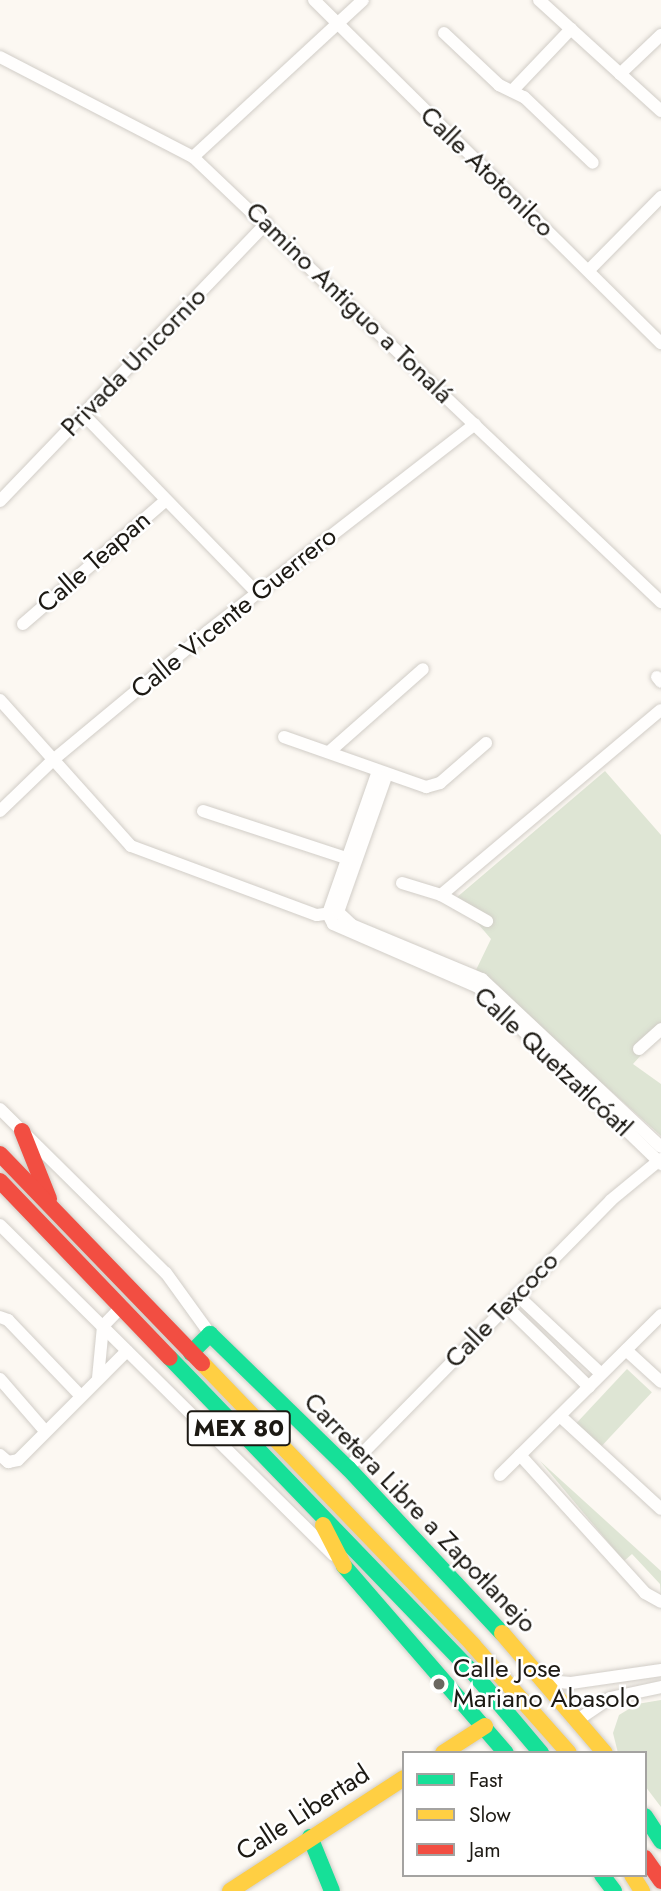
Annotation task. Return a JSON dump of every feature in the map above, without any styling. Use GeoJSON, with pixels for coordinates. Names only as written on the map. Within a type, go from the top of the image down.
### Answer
{"type":"FeatureCollection","features":[{"type":"Feature","properties":{"kind":"main road"},"geometry":{"type":"LineString","coordinates":[[22,1130],[53,1209]]}},
{"type":"Feature","properties":{"kind":"main road","name":"Carretera Libre a Zapotlanejo"},"geometry":{"type":"LineString","coordinates":[[0,1154],[473,1645],[567,1751]]}},
{"type":"Feature","properties":{"kind":"main road","name":"MEX 80"},"geometry":{"type":"LineString","coordinates":[[0,1181],[476,1676],[539,1751]]}},
{"type":"Feature","properties":{"kind":"main road"},"geometry":{"type":"LineString","coordinates":[[191,1353],[210,1334]]}},
{"type":"Feature","properties":{"kind":"main road","name":"Carretera Libre a Zapotlanejo"},"geometry":{"type":"LineString","coordinates":[[210,1334],[348,1468],[547,1681],[603,1751]]}},
{"type":"Feature","properties":{"kind":"main road"},"geometry":{"type":"LineString","coordinates":[[313,1505],[344,1566],[504,1751]]}},
{"type":"Feature","properties":{"kind":"main road"},"geometry":{"type":"LineString","coordinates":[[446,1751],[485,1726]]}},
{"type":"Feature","properties":{"kind":"main road","name":"Calle Libertad"},"geometry":{"type":"LineString","coordinates":[[230,1891],[402,1779]]}},
{"type":"Feature","properties":{"kind":"main road"},"geometry":{"type":"LineString","coordinates":[[647,1819],[661,1843],[647,1855]]}},
{"type":"Feature","properties":{"kind":"main road"},"geometry":{"type":"LineString","coordinates":[[310,1838],[332,1891]]}},
{"type":"Feature","properties":{"kind":"main road"},"geometry":{"type":"LineString","coordinates":[[647,1860],[661,1881]]}},
{"type":"Feature","properties":{"kind":"street","name":"Calle Atotonilco"},"geometry":{"type":"LineString","coordinates":[[314,0],[336,25],[661,343]]}},
{"type":"Feature","properties":{"kind":"street"},"geometry":{"type":"LineString","coordinates":[[193,157],[363,0]]}},
{"type":"Feature","properties":{"kind":"street"},"geometry":{"type":"LineString","coordinates":[[539,0],[661,111]]}},
{"type":"Feature","properties":{"kind":"street"},"geometry":{"type":"LineString","coordinates":[[512,91],[571,29]]}},
{"type":"Feature","properties":{"kind":"street"},"geometry":{"type":"LineString","coordinates":[[444,33],[499,85],[512,91],[593,163]]}},
{"type":"Feature","properties":{"kind":"street"},"geometry":{"type":"LineString","coordinates":[[620,74],[661,35]]}},
{"type":"Feature","properties":{"kind":"street","name":"Camino Antiguo a Tonalá"},"geometry":{"type":"LineString","coordinates":[[0,57],[193,157],[267,223],[661,602]]}},
{"type":"Feature","properties":{"kind":"street"},"geometry":{"type":"LineString","coordinates":[[589,270],[661,197]]}},
{"type":"Feature","properties":{"kind":"street","name":"Privada Unicornio"},"geometry":{"type":"LineString","coordinates":[[0,501],[267,223]]}},
{"type":"Feature","properties":{"kind":"street"},"geometry":{"type":"LineString","coordinates":[[84,415],[256,592]]}},
{"type":"Feature","properties":{"kind":"street","name":"Calle Vicente Guerrero"},"geometry":{"type":"LineString","coordinates":[[0,811],[53,760],[256,592],[475,425]]}},
{"type":"Feature","properties":{"kind":"street","name":"Calle Teapan"},"geometry":{"type":"LineString","coordinates":[[23,624],[166,499]]}},
{"type":"Feature","properties":{"kind":"street"},"geometry":{"type":"LineString","coordinates":[[329,752],[423,669]]}},
{"type":"Feature","properties":{"kind":"street","name":"Calle Quetzatlcóatl"},"geometry":{"type":"LineString","coordinates":[[0,700],[118,834],[139,851],[317,915],[333,913],[352,925],[482,979],[661,1147]]}},
{"type":"Feature","properties":{"kind":"street"},"geometry":{"type":"LineString","coordinates":[[441,895],[661,710]]}},
{"type":"Feature","properties":{"kind":"street"},"geometry":{"type":"LineString","coordinates":[[284,737],[382,772],[433,786],[486,743]]}},
{"type":"Feature","properties":{"kind":"street"},"geometry":{"type":"LineString","coordinates":[[333,913],[382,772]]}},
{"type":"Feature","properties":{"kind":"street"},"geometry":{"type":"LineString","coordinates":[[203,811],[350,859]]}},
{"type":"Feature","properties":{"kind":"street"},"geometry":{"type":"LineString","coordinates":[[402,883],[441,895],[487,921]]}},
{"type":"Feature","properties":{"kind":"street","name":"Calle Quetzatlcóatl"},"geometry":{"type":"LineString","coordinates":[[333,913],[346,933],[478,988],[660,1162]]}},
{"type":"Feature","properties":{"kind":"street"},"geometry":{"type":"LineString","coordinates":[[639,1049],[661,1029]]}},
{"type":"Feature","properties":{"kind":"street"},"geometry":{"type":"LineString","coordinates":[[0,1109],[166,1273],[210,1334]]}},
{"type":"Feature","properties":{"kind":"street","name":"Calle Texcoco"},"geometry":{"type":"LineString","coordinates":[[348,1468],[611,1200],[660,1162]]}},
{"type":"Feature","properties":{"kind":"street"},"geometry":{"type":"LineString","coordinates":[[0,1225],[344,1566]]}},
{"type":"Feature","properties":{"kind":"street"},"geometry":{"type":"LineString","coordinates":[[517,1295],[601,1374]]}},
{"type":"Feature","properties":{"kind":"street"},"geometry":{"type":"LineString","coordinates":[[98,1378],[103,1326],[122,1306]]}},
{"type":"Feature","properties":{"kind":"street"},"geometry":{"type":"LineString","coordinates":[[506,1306],[589,1387]]}},
{"type":"Feature","properties":{"kind":"street"},"geometry":{"type":"LineString","coordinates":[[500,1475],[661,1315]]}},
{"type":"Feature","properties":{"kind":"street"},"geometry":{"type":"LineString","coordinates":[[0,1317],[8,1320],[81,1395]]}},
{"type":"Feature","properties":{"kind":"street"},"geometry":{"type":"LineString","coordinates":[[626,1350],[661,1382]]}},
{"type":"Feature","properties":{"kind":"street"},"geometry":{"type":"LineString","coordinates":[[0,1455],[14,1462],[127,1351]]}},
{"type":"Feature","properties":{"kind":"street"},"geometry":{"type":"LineString","coordinates":[[0,1379],[45,1431]]}},
{"type":"Feature","properties":{"kind":"street"},"geometry":{"type":"LineString","coordinates":[[560,1416],[661,1509]]}},
{"type":"Feature","properties":{"kind":"street"},"geometry":{"type":"LineString","coordinates":[[520,1455],[645,1593],[661,1602]]}},
{"type":"Feature","properties":{"kind":"street"},"geometry":{"type":"LineString","coordinates":[[547,1681],[571,1683],[661,1670]]}},
{"type":"Feature","properties":{"kind":"street"},"geometry":{"type":"LineString","coordinates":[[579,1719],[610,1698],[661,1687]]}},
{"type":"Feature","properties":{"kind":"green space"},"geometry":{"type":"Polygon","coordinates":[[[605,771],[661,835],[661,1033],[633,1064],[661,1084],[661,1136],[476,970],[491,939],[456,898],[605,771]]]}},
{"type":"Feature","properties":{"kind":"green space"},"geometry":{"type":"Polygon","coordinates":[[[627,1369],[652,1392],[599,1449],[574,1425],[627,1369]]]}},
{"type":"Feature","properties":{"kind":"green space"},"geometry":{"type":"Polygon","coordinates":[[[540,1461],[661,1571],[661,1598],[660,1584],[632,1554],[624,1561],[540,1461]]]}},
{"type":"Feature","properties":{"kind":"green space"},"geometry":{"type":"Polygon","coordinates":[[[661,1700],[661,1807],[647,1789],[647,1751],[618,1751],[613,1733],[619,1715],[637,1704],[661,1700]]]}},
{"type":"Feature","properties":{"kind":"traffic: fast"},"geometry":{"type":"LineString","coordinates":[[191,1353],[210,1334],[348,1468],[502,1633]]}},
{"type":"Feature","properties":{"kind":"traffic: fast"},"geometry":{"type":"LineString","coordinates":[[170,1358],[476,1676],[539,1751]]}},
{"type":"Feature","properties":{"kind":"traffic: fast"},"geometry":{"type":"LineString","coordinates":[[344,1566],[504,1751]]}},
{"type":"Feature","properties":{"kind":"traffic: fast"},"geometry":{"type":"LineString","coordinates":[[647,1819],[661,1841]]}},
{"type":"Feature","properties":{"kind":"traffic: fast"},"geometry":{"type":"LineString","coordinates":[[310,1837],[332,1891]]}},
{"type":"Feature","properties":{"kind":"traffic: fast"},"geometry":{"type":"LineString","coordinates":[[604,1877],[614,1891]]}},
{"type":"Feature","properties":{"kind":"traffic: slow"},"geometry":{"type":"LineString","coordinates":[[202,1363],[473,1645],[567,1751]]}},
{"type":"Feature","properties":{"kind":"traffic: slow"},"geometry":{"type":"LineString","coordinates":[[323,1525],[344,1566]]}},
{"type":"Feature","properties":{"kind":"traffic: slow"},"geometry":{"type":"LineString","coordinates":[[502,1633],[603,1751]]}},
{"type":"Feature","properties":{"kind":"traffic: slow"},"geometry":{"type":"LineString","coordinates":[[446,1751],[485,1726]]}},
{"type":"Feature","properties":{"kind":"traffic: slow"},"geometry":{"type":"LineString","coordinates":[[230,1891],[402,1779]]}},
{"type":"Feature","properties":{"kind":"traffic: slow"},"geometry":{"type":"LineString","coordinates":[[633,1877],[642,1891]]}},
{"type":"Feature","properties":{"kind":"traffic: jam"},"geometry":{"type":"LineString","coordinates":[[22,1131],[49,1199]]}},
{"type":"Feature","properties":{"kind":"traffic: jam"},"geometry":{"type":"LineString","coordinates":[[0,1154],[202,1363]]}},
{"type":"Feature","properties":{"kind":"traffic: jam"},"geometry":{"type":"LineString","coordinates":[[0,1181],[170,1358]]}},
{"type":"Feature","properties":{"kind":"traffic: jam"},"geometry":{"type":"LineString","coordinates":[[647,1861],[661,1881]]}},
{"type":"Feature","properties":{"kind":"place","name":"Calle Jose Mariano Abasolo"},"geometry":{"type":"Point","coordinates":[439,1684]}}]}
